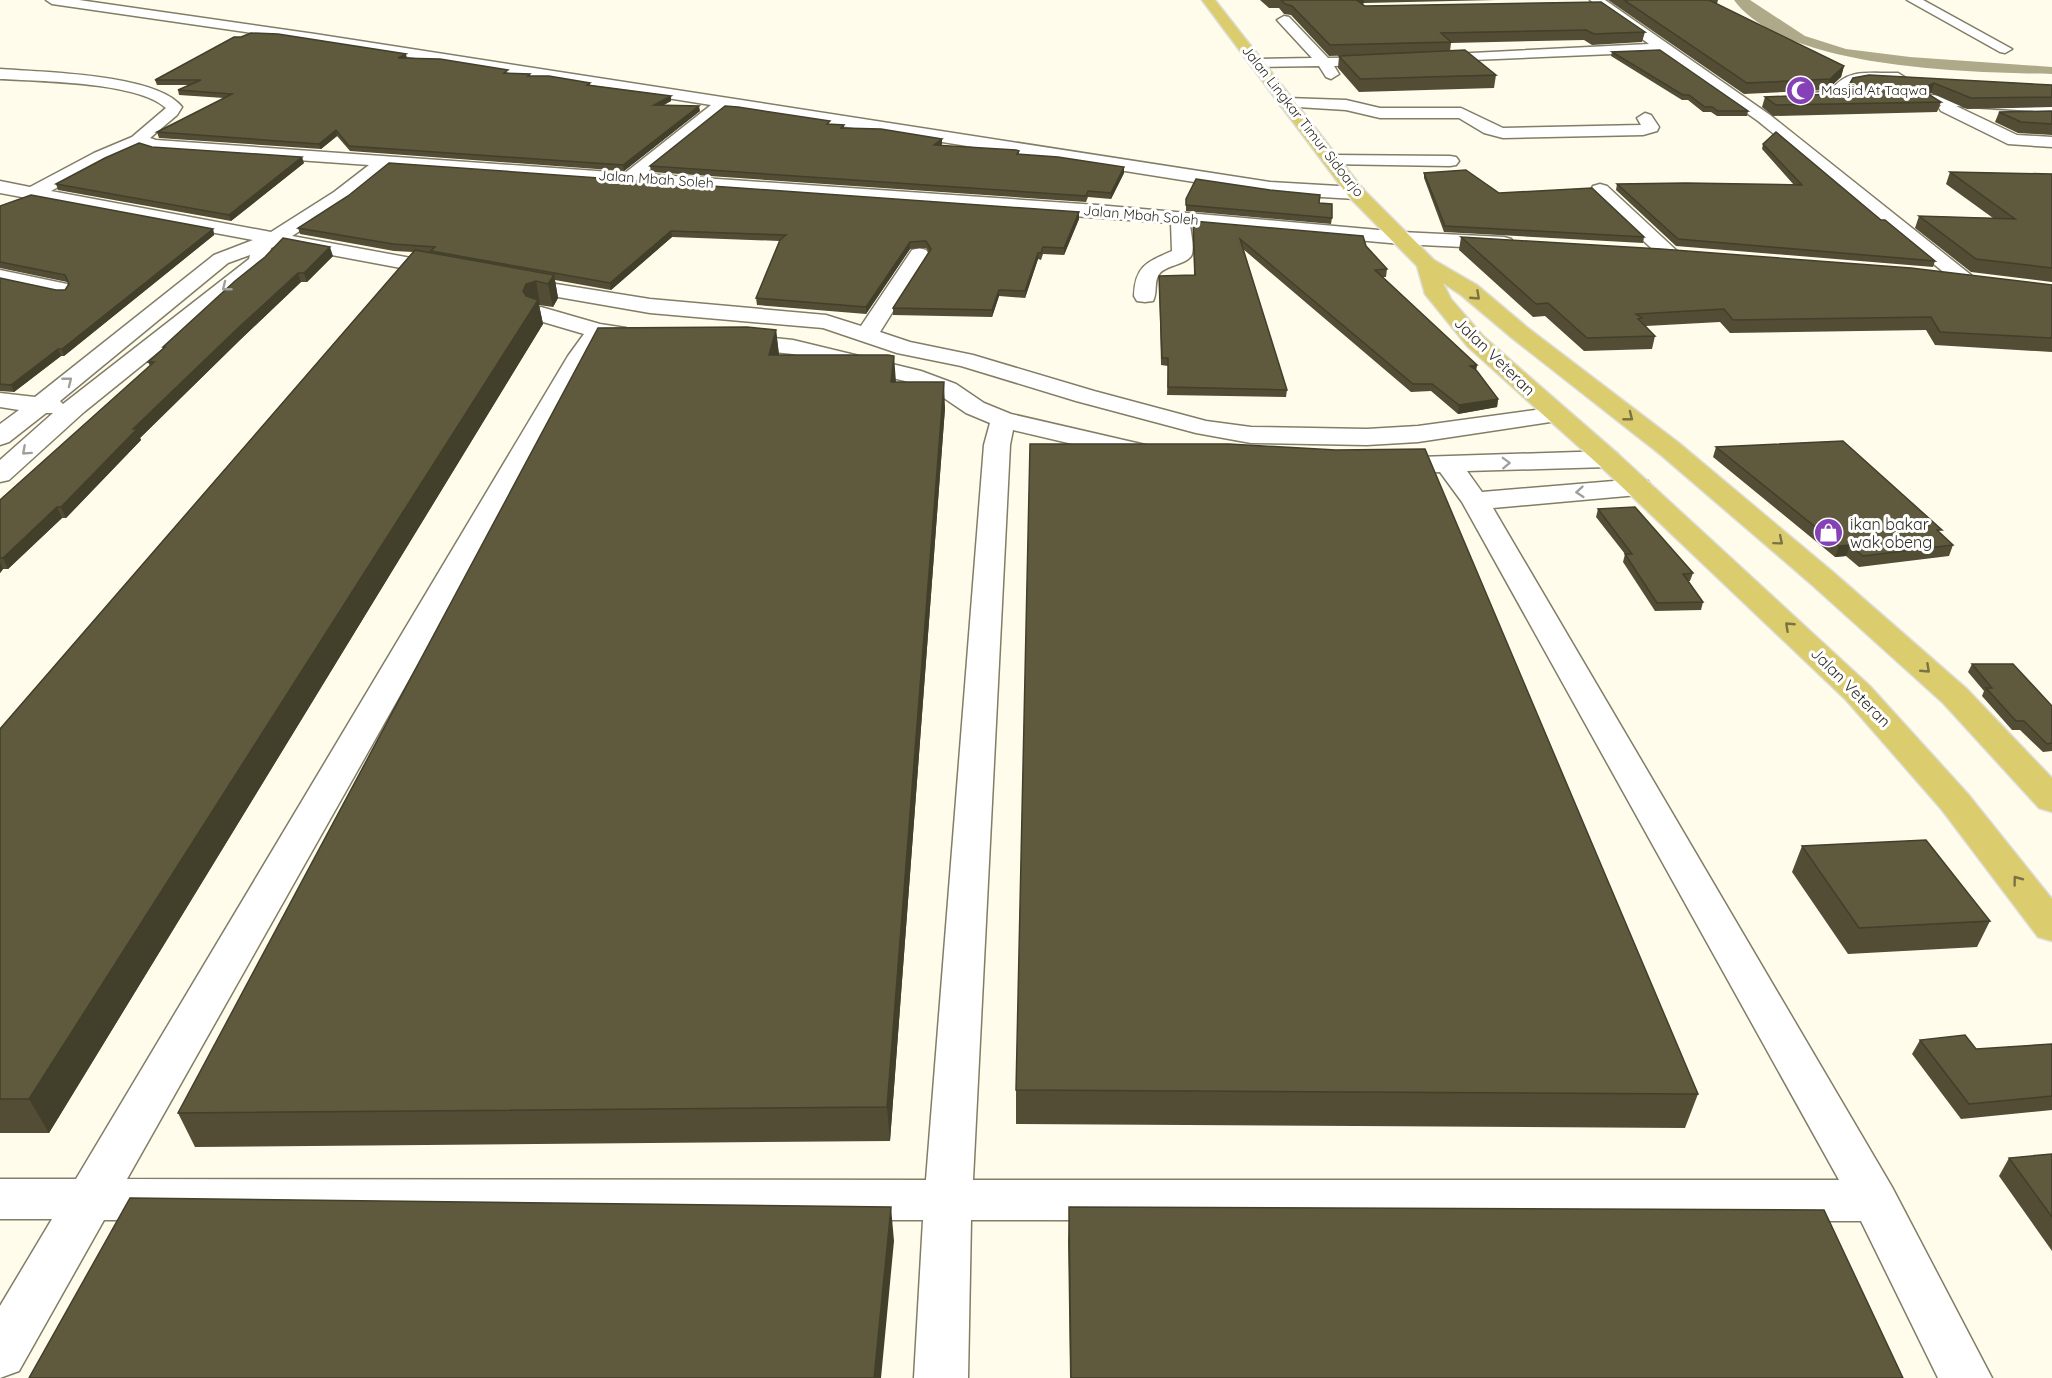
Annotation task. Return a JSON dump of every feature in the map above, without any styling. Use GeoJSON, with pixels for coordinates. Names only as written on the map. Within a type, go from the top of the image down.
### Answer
{"type":"FeatureCollection","features":[{"type":"Feature","properties":{"kind":"main road","name":"Jalan Lingkar Timur Sidoarjo"},"geometry":{"type":"LineString","coordinates":[[1208,0],[1356,193],[1427,264]]}},
{"type":"Feature","properties":{"kind":"main road","name":"Jalan Veteran"},"geometry":{"type":"LineString","coordinates":[[1427,264],[1436,294],[1476,342],[1608,459],[1804,640],[1881,717],[1956,802],[2052,927]]}},
{"type":"Feature","properties":{"kind":"main road","name":"Jalan Veteran"},"geometry":{"type":"LineString","coordinates":[[1427,264],[1469,290],[1520,333],[1670,449],[1822,578],[1947,688],[1987,728],[2052,800]]}},
{"type":"Feature","properties":{"kind":"street"},"geometry":{"type":"LineString","coordinates":[[52,0],[315,38],[1270,188],[1356,193]]}},
{"type":"Feature","properties":{"kind":"street"},"geometry":{"type":"LineString","coordinates":[[1913,0],[2005,49]]}},
{"type":"Feature","properties":{"kind":"street"},"geometry":{"type":"LineString","coordinates":[[1581,6],[1600,3],[1665,47],[1741,101],[1974,280],[1927,275]]}},
{"type":"Feature","properties":{"kind":"street"},"geometry":{"type":"LineString","coordinates":[[1284,20],[1323,61],[1340,88]]}},
{"type":"Feature","properties":{"kind":"street"},"geometry":{"type":"LineString","coordinates":[[1257,63],[1506,56],[1665,47]]}},
{"type":"Feature","properties":{"kind":"street"},"geometry":{"type":"LineString","coordinates":[[1836,94],[1844,82],[1851,80],[1883,77],[1917,79]]}},
{"type":"Feature","properties":{"kind":"street"},"geometry":{"type":"LineString","coordinates":[[5,78],[90,81],[126,87],[172,103],[174,107],[171,112],[144,133],[140,140],[111,152],[33,193]]}},
{"type":"Feature","properties":{"kind":"street"},"geometry":{"type":"LineString","coordinates":[[1741,101],[1817,98],[1836,94],[1860,96]]}},
{"type":"Feature","properties":{"kind":"street"},"geometry":{"type":"LineString","coordinates":[[1883,97],[2052,107]]}},
{"type":"Feature","properties":{"kind":"street"},"geometry":{"type":"LineString","coordinates":[[1930,100],[2014,140],[2052,142]]}},
{"type":"Feature","properties":{"kind":"street"},"geometry":{"type":"LineString","coordinates":[[630,177],[724,102]]}},
{"type":"Feature","properties":{"kind":"street"},"geometry":{"type":"LineString","coordinates":[[1287,103],[1346,105],[1380,113],[1461,113],[1470,116],[1484,129],[1503,133],[1643,130],[1651,127],[1645,118]]}},
{"type":"Feature","properties":{"kind":"street"},"geometry":{"type":"LineString","coordinates":[[1964,116],[2052,114]]}},
{"type":"Feature","properties":{"kind":"street","name":"Jalan Mbah Soleh"},"geometry":{"type":"LineString","coordinates":[[140,140],[154,145],[630,177],[1180,218],[1401,238],[1523,244]]}},
{"type":"Feature","properties":{"kind":"street"},"geometry":{"type":"LineString","coordinates":[[1332,160],[1450,160]]}},
{"type":"Feature","properties":{"kind":"street"},"geometry":{"type":"LineString","coordinates":[[0,437],[20,413],[221,259],[268,241],[341,196],[386,161]]}},
{"type":"Feature","properties":{"kind":"street"},"geometry":{"type":"LineString","coordinates":[[0,187],[268,241]]}},
{"type":"Feature","properties":{"kind":"street"},"geometry":{"type":"LineString","coordinates":[[1600,190],[1670,254]]}},
{"type":"Feature","properties":{"kind":"street"},"geometry":{"type":"LineString","coordinates":[[0,202],[268,241],[469,275]]}},
{"type":"Feature","properties":{"kind":"street"},"geometry":{"type":"LineString","coordinates":[[1145,296],[1146,274],[1151,269],[1182,254],[1180,218]]}},
{"type":"Feature","properties":{"kind":"street"},"geometry":{"type":"LineString","coordinates":[[0,474],[67,414],[259,261],[268,241]]}},
{"type":"Feature","properties":{"kind":"street"},"geometry":{"type":"LineString","coordinates":[[1639,252],[1693,256]]}},
{"type":"Feature","properties":{"kind":"street"},"geometry":{"type":"LineString","coordinates":[[867,335],[919,254]]}},
{"type":"Feature","properties":{"kind":"street"},"geometry":{"type":"LineString","coordinates":[[0,276],[59,289]]}},
{"type":"Feature","properties":{"kind":"street"},"geometry":{"type":"LineString","coordinates":[[491,279],[650,306],[825,322],[905,348],[965,360],[1205,428],[1251,435],[1377,437],[1418,434],[1557,414]]}},
{"type":"Feature","properties":{"kind":"street"},"geometry":{"type":"LineString","coordinates":[[0,298],[22,281]]}},
{"type":"Feature","properties":{"kind":"street"},"geometry":{"type":"LineString","coordinates":[[541,314],[598,331],[638,336]]}},
{"type":"Feature","properties":{"kind":"street"},"geometry":{"type":"LineString","coordinates":[[0,1354],[568,377],[598,331]]}},
{"type":"Feature","properties":{"kind":"street"},"geometry":{"type":"LineString","coordinates":[[712,340],[793,347],[913,376],[946,389],[975,408],[1003,420],[1110,446],[1167,456]]}},
{"type":"Feature","properties":{"kind":"street"},"geometry":{"type":"LineString","coordinates":[[0,400],[20,413],[67,414]]}},
{"type":"Feature","properties":{"kind":"street"},"geometry":{"type":"LineString","coordinates":[[942,1378],[948,1199],[997,445],[1003,420]]}},
{"type":"Feature","properties":{"kind":"street"},"geometry":{"type":"LineString","coordinates":[[1370,466],[1608,459]]}},
{"type":"Feature","properties":{"kind":"street"},"geometry":{"type":"LineString","coordinates":[[1448,465],[1475,501],[1875,1201],[1965,1378]]}},
{"type":"Feature","properties":{"kind":"street"},"geometry":{"type":"LineString","coordinates":[[1475,501],[1638,488]]}},
{"type":"Feature","properties":{"kind":"street"},"geometry":{"type":"LineString","coordinates":[[0,1199],[1875,1201]]}},
{"type":"Feature","properties":{"kind":"shaded area"},"geometry":{"type":"Polygon","coordinates":[[[1734,0],[1750,0],[1805,36],[1846,49],[1910,57],[2052,67],[2052,74],[1930,68],[1882,63],[1836,54],[1794,41],[1759,23],[1734,0]]]}},
{"type":"Feature","properties":{"kind":"building"},"geometry":{"type":"Polygon","coordinates":[[[1281,0],[1356,0],[1365,6],[1601,2],[1645,32],[1594,34],[1586,30],[1441,33],[1451,42],[1330,45],[1292,6],[1281,0]]]}},
{"type":"Feature","properties":{"kind":"building"},"geometry":{"type":"Polygon","coordinates":[[[1624,0],[1709,0],[1844,66],[1830,79],[1747,83],[1624,0]]]}},
{"type":"Feature","properties":{"kind":"building"},"geometry":{"type":"Polygon","coordinates":[[[251,33],[278,34],[406,54],[398,58],[440,59],[508,70],[504,73],[549,76],[590,83],[587,85],[671,96],[654,105],[699,106],[623,165],[349,146],[336,130],[319,144],[157,132],[232,94],[178,90],[201,80],[155,80],[234,37],[251,33]]]}},
{"type":"Feature","properties":{"kind":"building"},"geometry":{"type":"Polygon","coordinates":[[[1465,50],[1496,75],[1360,79],[1339,56],[1465,50]]]}},
{"type":"Feature","properties":{"kind":"building"},"geometry":{"type":"Polygon","coordinates":[[[1660,50],[1748,111],[1718,111],[1712,107],[1705,107],[1689,95],[1683,95],[1612,52],[1660,50]]]}},
{"type":"Feature","properties":{"kind":"building"},"geometry":{"type":"Polygon","coordinates":[[[1869,75],[2052,85],[2052,97],[1971,98],[1934,83],[1924,88],[1923,91],[1941,102],[1776,105],[1765,97],[1832,94],[1846,90],[1853,78],[1869,75]]]}},
{"type":"Feature","properties":{"kind":"building"},"geometry":{"type":"Polygon","coordinates":[[[725,106],[830,121],[827,124],[844,125],[841,128],[881,129],[942,139],[934,145],[1016,150],[1019,151],[1017,154],[1058,157],[1124,167],[1111,193],[1088,191],[1086,196],[650,166],[725,106]]]}},
{"type":"Feature","properties":{"kind":"building"},"geometry":{"type":"Polygon","coordinates":[[[2052,111],[2052,124],[2021,122],[1999,112],[2052,111]]]}},
{"type":"Feature","properties":{"kind":"building"},"geometry":{"type":"Polygon","coordinates":[[[1776,132],[1881,220],[1885,220],[1935,261],[1678,239],[1617,184],[1802,185],[1763,144],[1776,132]]]}},
{"type":"Feature","properties":{"kind":"building"},"geometry":{"type":"Polygon","coordinates":[[[139,143],[152,147],[302,157],[229,215],[56,184],[139,143]]]}},
{"type":"Feature","properties":{"kind":"building"},"geometry":{"type":"Polygon","coordinates":[[[389,163],[1079,212],[1064,248],[1043,247],[1041,253],[1038,253],[1025,291],[999,290],[992,310],[893,308],[931,249],[926,241],[910,242],[866,307],[756,298],[780,240],[786,235],[671,231],[610,283],[431,251],[435,247],[393,244],[298,228],[348,196],[389,163]]]}},
{"type":"Feature","properties":{"kind":"building"},"geometry":{"type":"Polygon","coordinates":[[[1466,170],[1499,193],[1592,188],[1644,237],[1445,226],[1424,173],[1466,170]]]}},
{"type":"Feature","properties":{"kind":"building"},"geometry":{"type":"Polygon","coordinates":[[[1950,172],[2052,174],[2052,268],[1976,259],[1919,216],[2015,219],[1950,172]]]}},
{"type":"Feature","properties":{"kind":"building"},"geometry":{"type":"Polygon","coordinates":[[[1196,179],[1320,195],[1319,203],[1332,204],[1332,218],[1186,205],[1186,199],[1196,179]]]}},
{"type":"Feature","properties":{"kind":"building"},"geometry":{"type":"Polygon","coordinates":[[[31,195],[213,229],[62,349],[58,349],[11,385],[0,384],[0,278],[56,290],[65,290],[69,284],[65,275],[0,262],[0,206],[31,195]]]}},
{"type":"Feature","properties":{"kind":"building"},"geometry":{"type":"Polygon","coordinates":[[[1193,221],[1363,236],[1366,246],[1387,269],[1375,270],[1477,365],[1470,366],[1477,371],[1498,399],[1459,405],[1432,384],[1413,384],[1240,239],[1287,390],[1168,387],[1168,358],[1162,358],[1159,276],[1195,275],[1193,221]]]}},
{"type":"Feature","properties":{"kind":"building"},"geometry":{"type":"Polygon","coordinates":[[[1461,237],[1911,268],[2052,285],[2052,338],[1940,332],[1931,317],[1733,320],[1724,309],[1636,314],[1642,318],[1638,319],[1655,336],[1587,338],[1548,303],[1536,304],[1461,237]]]}},
{"type":"Feature","properties":{"kind":"building"},"geometry":{"type":"Polygon","coordinates":[[[283,238],[330,247],[304,273],[298,273],[237,329],[133,429],[137,429],[61,507],[57,507],[3,558],[0,558],[0,500],[154,362],[148,362],[235,281],[265,257],[283,238]]]}},
{"type":"Feature","properties":{"kind":"building"},"geometry":{"type":"Polygon","coordinates":[[[415,250],[554,275],[548,284],[536,281],[526,284],[523,291],[526,296],[538,300],[29,1099],[0,1099],[0,729],[415,250]]]}},
{"type":"Feature","properties":{"kind":"building"},"geometry":{"type":"Polygon","coordinates":[[[747,327],[776,330],[769,355],[888,355],[894,356],[891,382],[944,382],[887,1107],[178,1113],[598,328],[747,327]]]}},
{"type":"Feature","properties":{"kind":"building"},"geometry":{"type":"Polygon","coordinates":[[[1843,441],[1942,530],[1937,530],[1953,545],[1863,556],[1850,545],[1839,546],[1716,447],[1843,441]]]}},
{"type":"Feature","properties":{"kind":"building"},"geometry":{"type":"Polygon","coordinates":[[[1030,444],[1229,444],[1336,450],[1425,449],[1698,1094],[1016,1090],[1030,444]]]}},
{"type":"Feature","properties":{"kind":"building"},"geometry":{"type":"Polygon","coordinates":[[[1635,507],[1693,573],[1683,574],[1703,602],[1657,603],[1625,554],[1632,554],[1598,509],[1635,507]]]}},
{"type":"Feature","properties":{"kind":"building"},"geometry":{"type":"Polygon","coordinates":[[[1972,664],[2013,664],[2052,706],[2052,743],[2047,744],[2024,721],[2016,721],[1986,688],[1992,688],[1972,664]]]}},
{"type":"Feature","properties":{"kind":"building"},"geometry":{"type":"Polygon","coordinates":[[[1926,840],[1990,921],[1859,928],[1802,846],[1926,840]]]}},
{"type":"Feature","properties":{"kind":"building"},"geometry":{"type":"Polygon","coordinates":[[[1965,1035],[1976,1049],[2052,1044],[2052,1096],[1969,1104],[1920,1040],[1965,1035]]]}},
{"type":"Feature","properties":{"kind":"building"},"geometry":{"type":"Polygon","coordinates":[[[2052,1154],[2052,1217],[2009,1158],[2052,1154]]]}},
{"type":"Feature","properties":{"kind":"building"},"geometry":{"type":"Polygon","coordinates":[[[130,1198],[891,1207],[874,1378],[29,1378],[130,1198]]]}},
{"type":"Feature","properties":{"kind":"building"},"geometry":{"type":"Polygon","coordinates":[[[1069,1207],[1824,1210],[1903,1378],[1071,1378],[1069,1207]]]}},
{"type":"Feature","properties":{"kind":"place","name":"Masjid At Taqwa"},"geometry":{"type":"Point","coordinates":[1800,90]}},
{"type":"Feature","properties":{"kind":"place","name":"ikan bakar wak obeng"},"geometry":{"type":"Point","coordinates":[1829,533]}}]}
